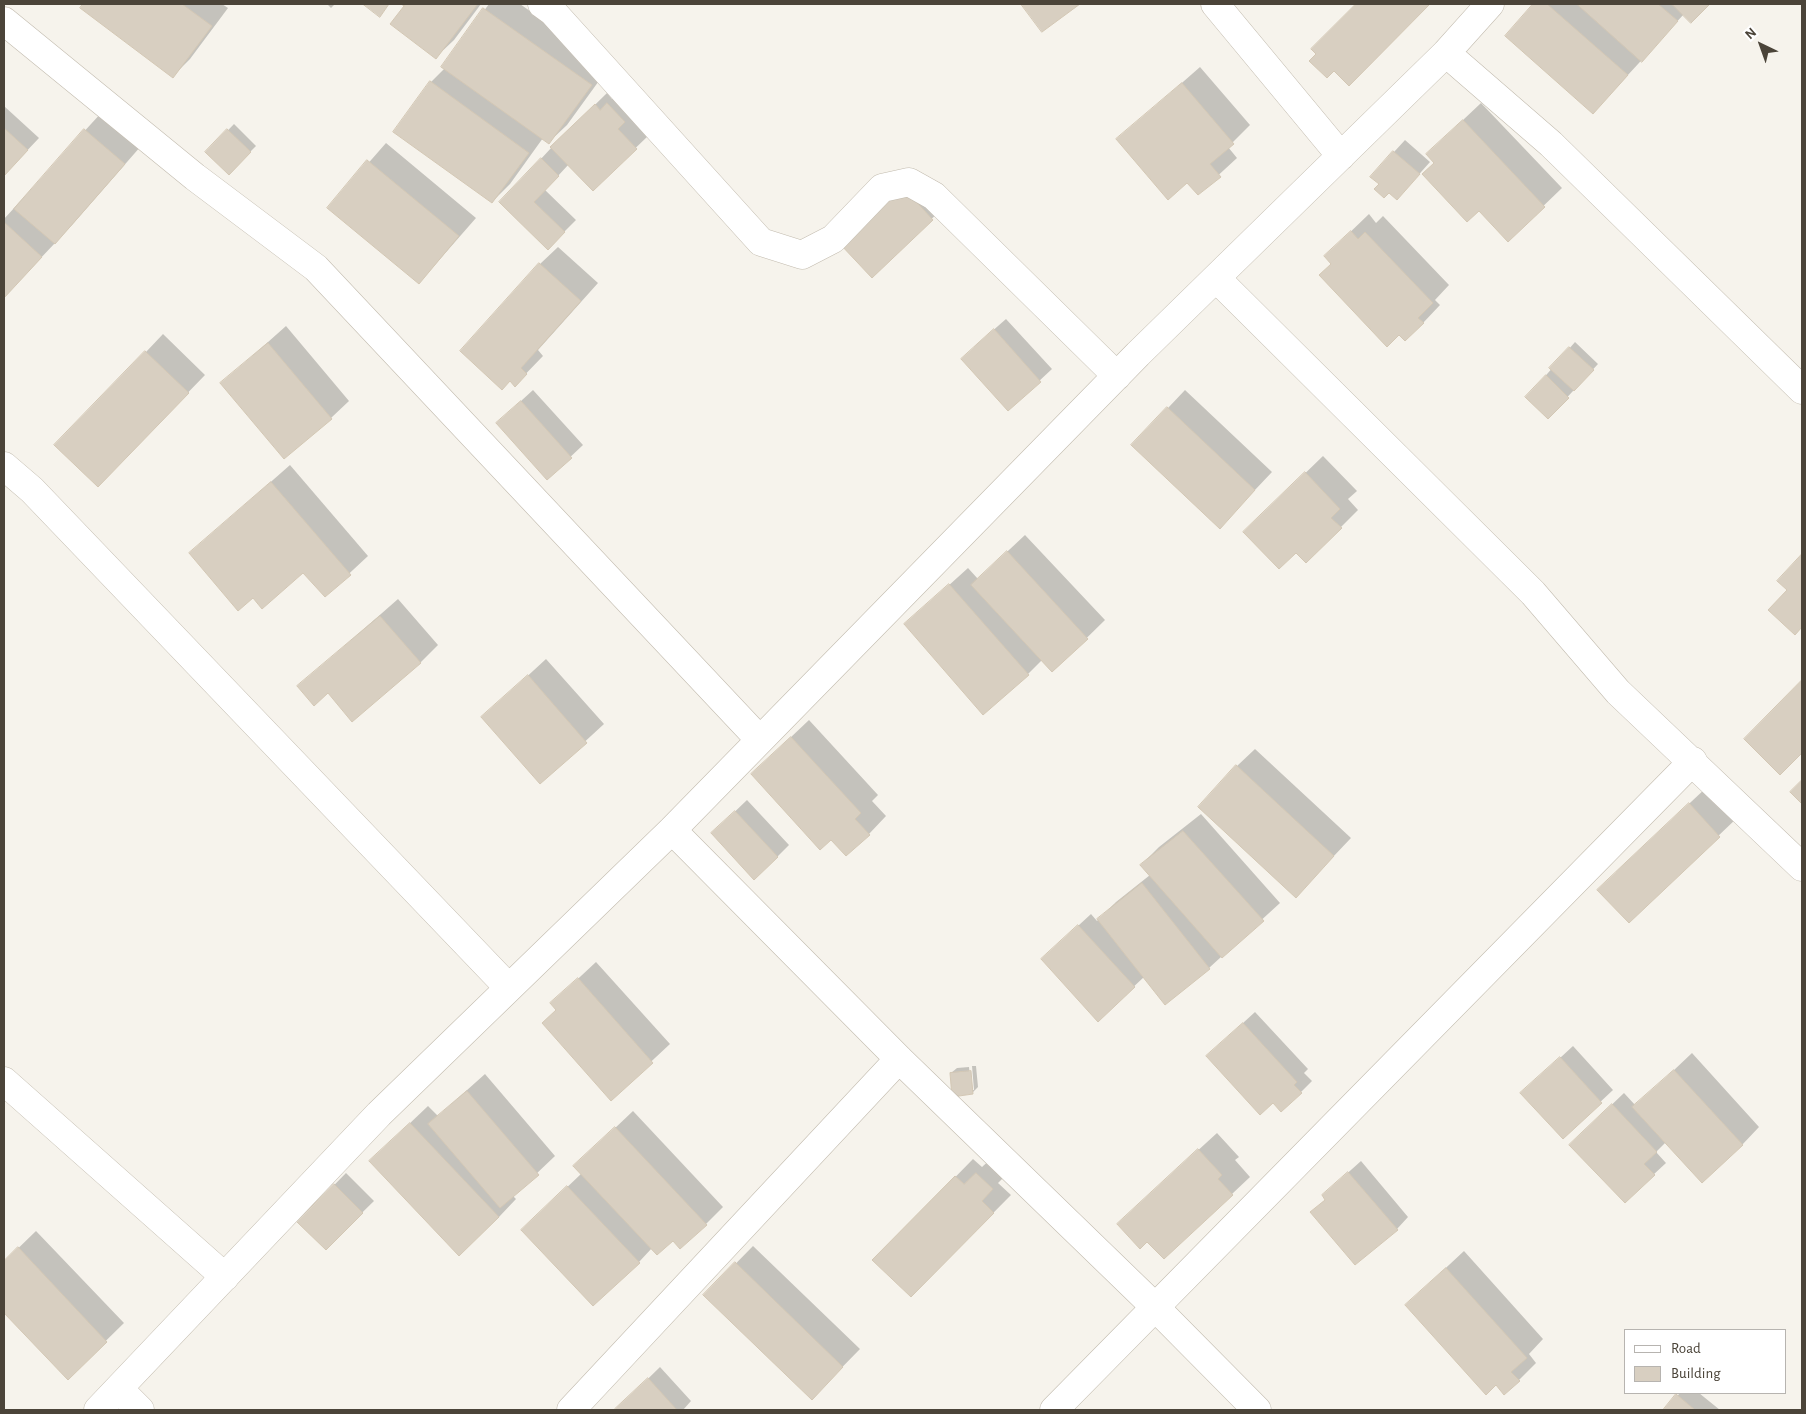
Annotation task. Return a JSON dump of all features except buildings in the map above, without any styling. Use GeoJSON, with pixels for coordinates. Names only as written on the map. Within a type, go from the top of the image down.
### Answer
{"type":"FeatureCollection","features":[{"type":"Feature","properties":{"kind":"street"},"geometry":{"type":"LineString","coordinates":[[542,4],[552,12],[761,242],[802,255],[833,239],[882,188],[909,182],[934,196],[1117,376]]}},
{"type":"Feature","properties":{"kind":"street"},"geometry":{"type":"LineString","coordinates":[[1215,4],[1341,156]]}},
{"type":"Feature","properties":{"kind":"street"},"geometry":{"type":"LineString","coordinates":[[98,1410],[379,1114],[672,830],[1117,376],[1446,53],[1490,4]]}},
{"type":"Feature","properties":{"kind":"street"},"geometry":{"type":"LineString","coordinates":[[4,21],[195,177],[316,268],[760,740]]}},
{"type":"Feature","properties":{"kind":"street"},"geometry":{"type":"LineString","coordinates":[[1446,53],[1551,144],[1802,390]]}},
{"type":"Feature","properties":{"kind":"street"},"geometry":{"type":"LineString","coordinates":[[1216,278],[1533,593],[1618,692],[1802,867]]}},
{"type":"Feature","properties":{"kind":"street"},"geometry":{"type":"LineString","coordinates":[[4,466],[32,490],[509,988]]}},
{"type":"Feature","properties":{"kind":"street"},"geometry":{"type":"LineString","coordinates":[[1054,1410],[1154,1306],[1692,761]]}},
{"type":"Feature","properties":{"kind":"street"},"geometry":{"type":"LineString","coordinates":[[672,830],[899,1059],[1154,1306],[1257,1410]]}},
{"type":"Feature","properties":{"kind":"street"},"geometry":{"type":"LineString","coordinates":[[571,1410],[899,1059]]}},
{"type":"Feature","properties":{"kind":"street"},"geometry":{"type":"LineString","coordinates":[[4,1080],[225,1277]]}},
{"type":"Feature","properties":{"kind":"street"},"geometry":{"type":"LineString","coordinates":[[119,1389],[140,1410]]}}]}
